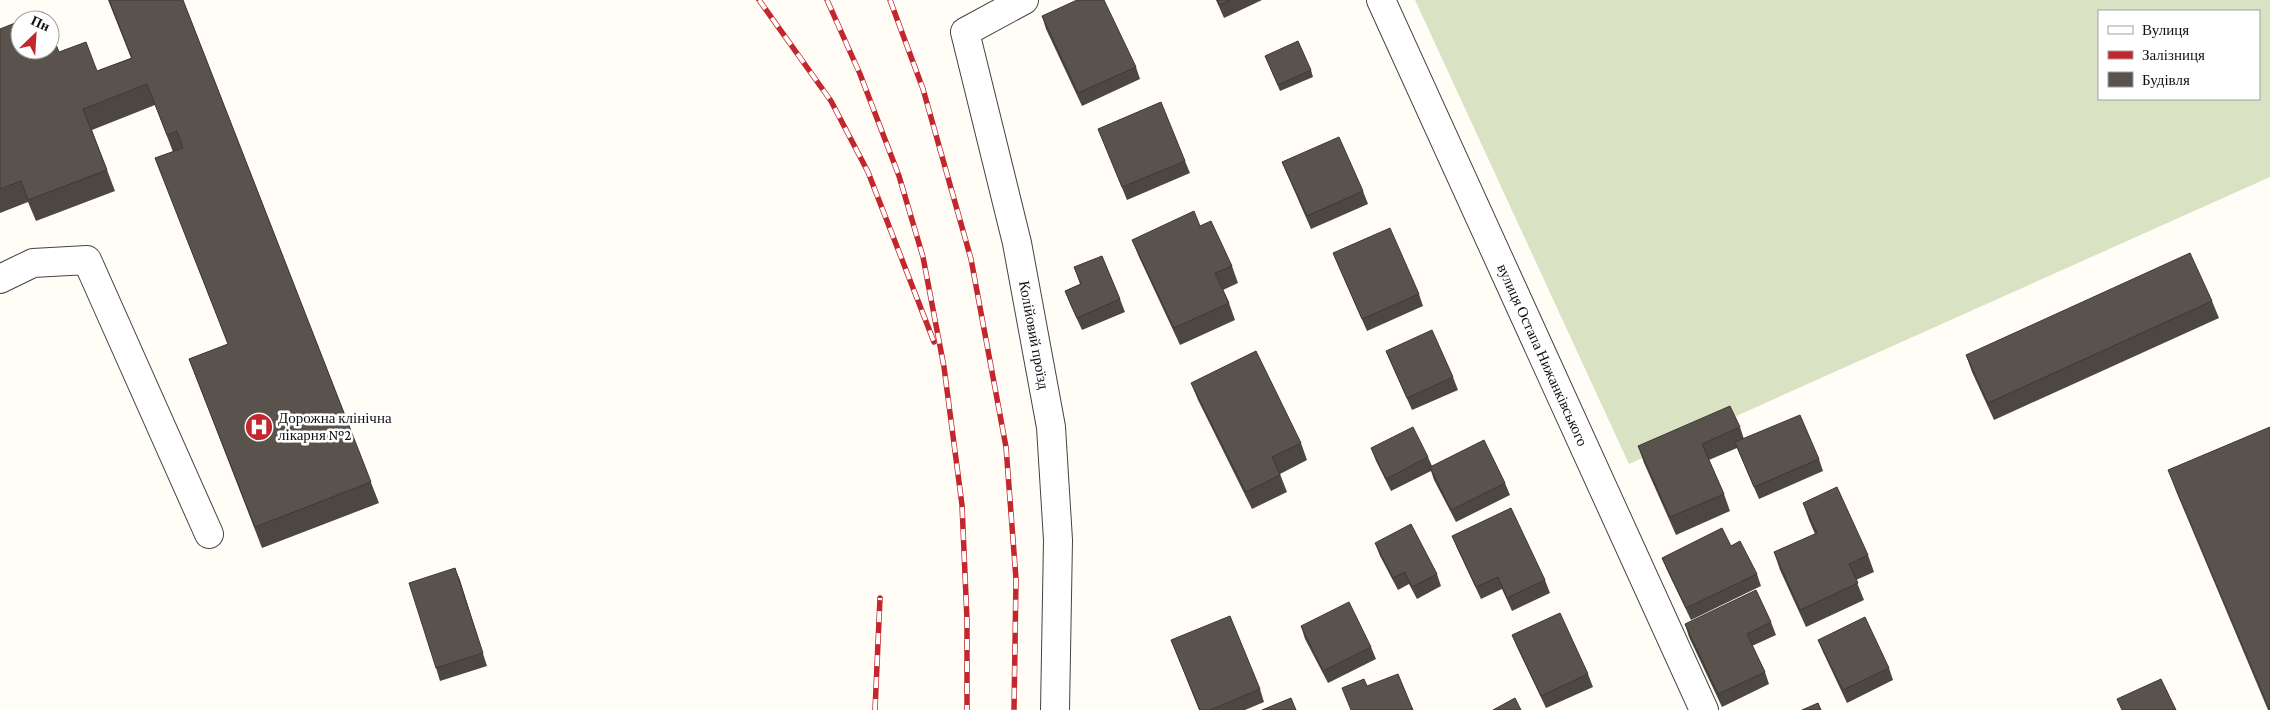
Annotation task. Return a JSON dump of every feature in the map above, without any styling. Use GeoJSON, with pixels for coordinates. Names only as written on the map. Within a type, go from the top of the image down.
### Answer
{"type":"FeatureCollection","features":[{"type":"Feature","properties":{"kind":"street","name":"Колійовий проїзд"},"geometry":{"type":"LineString","coordinates":[[1024,0],[965,32],[1017,243],[1051,427],[1058,540],[1055,710]]}},
{"type":"Feature","properties":{"kind":"street","name":"вулиця Остапа Нижанківського"},"geometry":{"type":"LineString","coordinates":[[1381,0],[1704,710]]}},
{"type":"Feature","properties":{"kind":"street"},"geometry":{"type":"LineString","coordinates":[[0,279],[33,264],[87,260],[209,534]]}},
{"type":"Feature","properties":{"kind":"green space"},"geometry":{"type":"Polygon","coordinates":[[[1415,0],[2270,0],[2270,177],[1629,464],[1415,0]]]}},
{"type":"Feature","properties":{"kind":"building"},"geometry":{"type":"Polygon","coordinates":[[[109,0],[183,0],[371,482],[255,527],[189,359],[228,344],[155,158],[183,148],[177,131],[167,135],[147,84],[83,109],[107,170],[28,200],[21,181],[0,189],[0,29],[10,25],[10,60],[60,60],[60,52],[86,42],[97,71],[132,58],[109,0]]]}},
{"type":"Feature","properties":{"kind":"building"},"geometry":{"type":"Polygon","coordinates":[[[1077,0],[1104,0],[1136,67],[1078,93],[1042,16],[1077,0]]]}},
{"type":"Feature","properties":{"kind":"building"},"geometry":{"type":"Polygon","coordinates":[[[1217,0],[1230,0],[1220,5],[1217,0]]]}},
{"type":"Feature","properties":{"kind":"building"},"geometry":{"type":"Polygon","coordinates":[[[1298,41],[1311,70],[1278,85],[1265,56],[1298,41]]]}},
{"type":"Feature","properties":{"kind":"building"},"geometry":{"type":"Polygon","coordinates":[[[1161,102],[1185,161],[1122,187],[1098,129],[1161,102]]]}},
{"type":"Feature","properties":{"kind":"building"},"geometry":{"type":"Polygon","coordinates":[[[1339,137],[1363,191],[1307,216],[1282,162],[1339,137]]]}},
{"type":"Feature","properties":{"kind":"building"},"geometry":{"type":"Polygon","coordinates":[[[1194,211],[1200,226],[1211,221],[1232,266],[1215,273],[1229,303],[1174,328],[1132,240],[1194,211]]]}},
{"type":"Feature","properties":{"kind":"building"},"geometry":{"type":"Polygon","coordinates":[[[1390,228],[1419,294],[1362,319],[1333,253],[1390,228]]]}},
{"type":"Feature","properties":{"kind":"building"},"geometry":{"type":"Polygon","coordinates":[[[2190,253],[2212,301],[1988,403],[1966,355],[2190,253]]]}},
{"type":"Feature","properties":{"kind":"building"},"geometry":{"type":"Polygon","coordinates":[[[1102,256],[1120,299],[1077,318],[1065,291],[1081,284],[1074,267],[1102,256]]]}},
{"type":"Feature","properties":{"kind":"building"},"geometry":{"type":"Polygon","coordinates":[[[1432,330],[1453,377],[1407,398],[1386,351],[1432,330]]]}},
{"type":"Feature","properties":{"kind":"building"},"geometry":{"type":"Polygon","coordinates":[[[1256,351],[1301,443],[1272,457],[1280,475],[1246,492],[1191,383],[1256,351]]]}},
{"type":"Feature","properties":{"kind":"building"},"geometry":{"type":"Polygon","coordinates":[[[1730,406],[1740,427],[1702,444],[1724,494],[1670,517],[1638,446],[1730,406]]]}},
{"type":"Feature","properties":{"kind":"building"},"geometry":{"type":"Polygon","coordinates":[[[1800,415],[1819,459],[1754,487],[1735,442],[1800,415]]]}},
{"type":"Feature","properties":{"kind":"building"},"geometry":{"type":"Polygon","coordinates":[[[1413,427],[1428,457],[1386,479],[1371,448],[1413,427]]]}},
{"type":"Feature","properties":{"kind":"building"},"geometry":{"type":"Polygon","coordinates":[[[2270,427],[2270,710],[2168,470],[2270,427]]]}},
{"type":"Feature","properties":{"kind":"building"},"geometry":{"type":"Polygon","coordinates":[[[1484,440],[1505,483],[1451,510],[1430,467],[1484,440]]]}},
{"type":"Feature","properties":{"kind":"building"},"geometry":{"type":"Polygon","coordinates":[[[1837,487],[1868,555],[1849,564],[1858,583],[1800,610],[1774,552],[1817,533],[1803,503],[1837,487]]]}},
{"type":"Feature","properties":{"kind":"building"},"geometry":{"type":"Polygon","coordinates":[[[1511,508],[1545,580],[1507,598],[1498,577],[1476,587],[1452,536],[1511,508]]]}},
{"type":"Feature","properties":{"kind":"building"},"geometry":{"type":"Polygon","coordinates":[[[1411,524],[1437,574],[1412,587],[1405,572],[1393,578],[1375,543],[1411,524]]]}},
{"type":"Feature","properties":{"kind":"building"},"geometry":{"type":"Polygon","coordinates":[[[1722,528],[1731,546],[1740,541],[1757,574],[1686,608],[1662,558],[1722,528]]]}},
{"type":"Feature","properties":{"kind":"building"},"geometry":{"type":"Polygon","coordinates":[[[455,568],[483,653],[436,668],[409,583],[455,568]]]}},
{"type":"Feature","properties":{"kind":"building"},"geometry":{"type":"Polygon","coordinates":[[[1756,590],[1771,622],[1747,634],[1765,672],[1718,694],[1685,624],[1756,590]]]}},
{"type":"Feature","properties":{"kind":"building"},"geometry":{"type":"Polygon","coordinates":[[[1349,602],[1371,647],[1323,671],[1301,626],[1349,602]]]}},
{"type":"Feature","properties":{"kind":"building"},"geometry":{"type":"Polygon","coordinates":[[[1560,613],[1588,674],[1541,696],[1512,635],[1560,613]]]}},
{"type":"Feature","properties":{"kind":"building"},"geometry":{"type":"Polygon","coordinates":[[[1230,616],[1260,689],[1210,710],[1200,710],[1171,640],[1230,616]]]}},
{"type":"Feature","properties":{"kind":"building"},"geometry":{"type":"Polygon","coordinates":[[[1865,617],[1889,668],[1843,690],[1818,640],[1865,617]]]}},
{"type":"Feature","properties":{"kind":"building"},"geometry":{"type":"Polygon","coordinates":[[[1398,674],[1413,710],[1351,710],[1342,688],[1364,679],[1367,686],[1398,674]]]}},
{"type":"Feature","properties":{"kind":"building"},"geometry":{"type":"Polygon","coordinates":[[[2161,679],[2176,710],[2122,710],[2117,699],[2161,679]]]}},
{"type":"Feature","properties":{"kind":"building"},"geometry":{"type":"Polygon","coordinates":[[[1291,698],[1296,710],[1262,710],[1291,698]]]}},
{"type":"Feature","properties":{"kind":"building"},"geometry":{"type":"Polygon","coordinates":[[[1515,698],[1521,710],[1493,710],[1515,698]]]}},
{"type":"Feature","properties":{"kind":"building"},"geometry":{"type":"Polygon","coordinates":[[[1818,703],[1821,710],[1802,710],[1818,703]]]}},
{"type":"Feature","properties":{"kind":"railway"},"geometry":{"type":"LineString","coordinates":[[759,0],[831,101],[868,172],[934,342]]}},
{"type":"Feature","properties":{"kind":"railway"},"geometry":{"type":"LineString","coordinates":[[827,0],[860,74],[899,176],[923,257],[944,367],[962,505],[967,620],[967,710]]}},
{"type":"Feature","properties":{"kind":"railway"},"geometry":{"type":"LineString","coordinates":[[890,0],[923,89],[971,259],[1006,447],[1016,579],[1014,710]]}},
{"type":"Feature","properties":{"kind":"railway"},"geometry":{"type":"LineString","coordinates":[[875,710],[880,598]]}},
{"type":"Feature","properties":{"kind":"place","name":"Дорожна клінічна лікарня №2"},"geometry":{"type":"Point","coordinates":[259,427]}}]}
